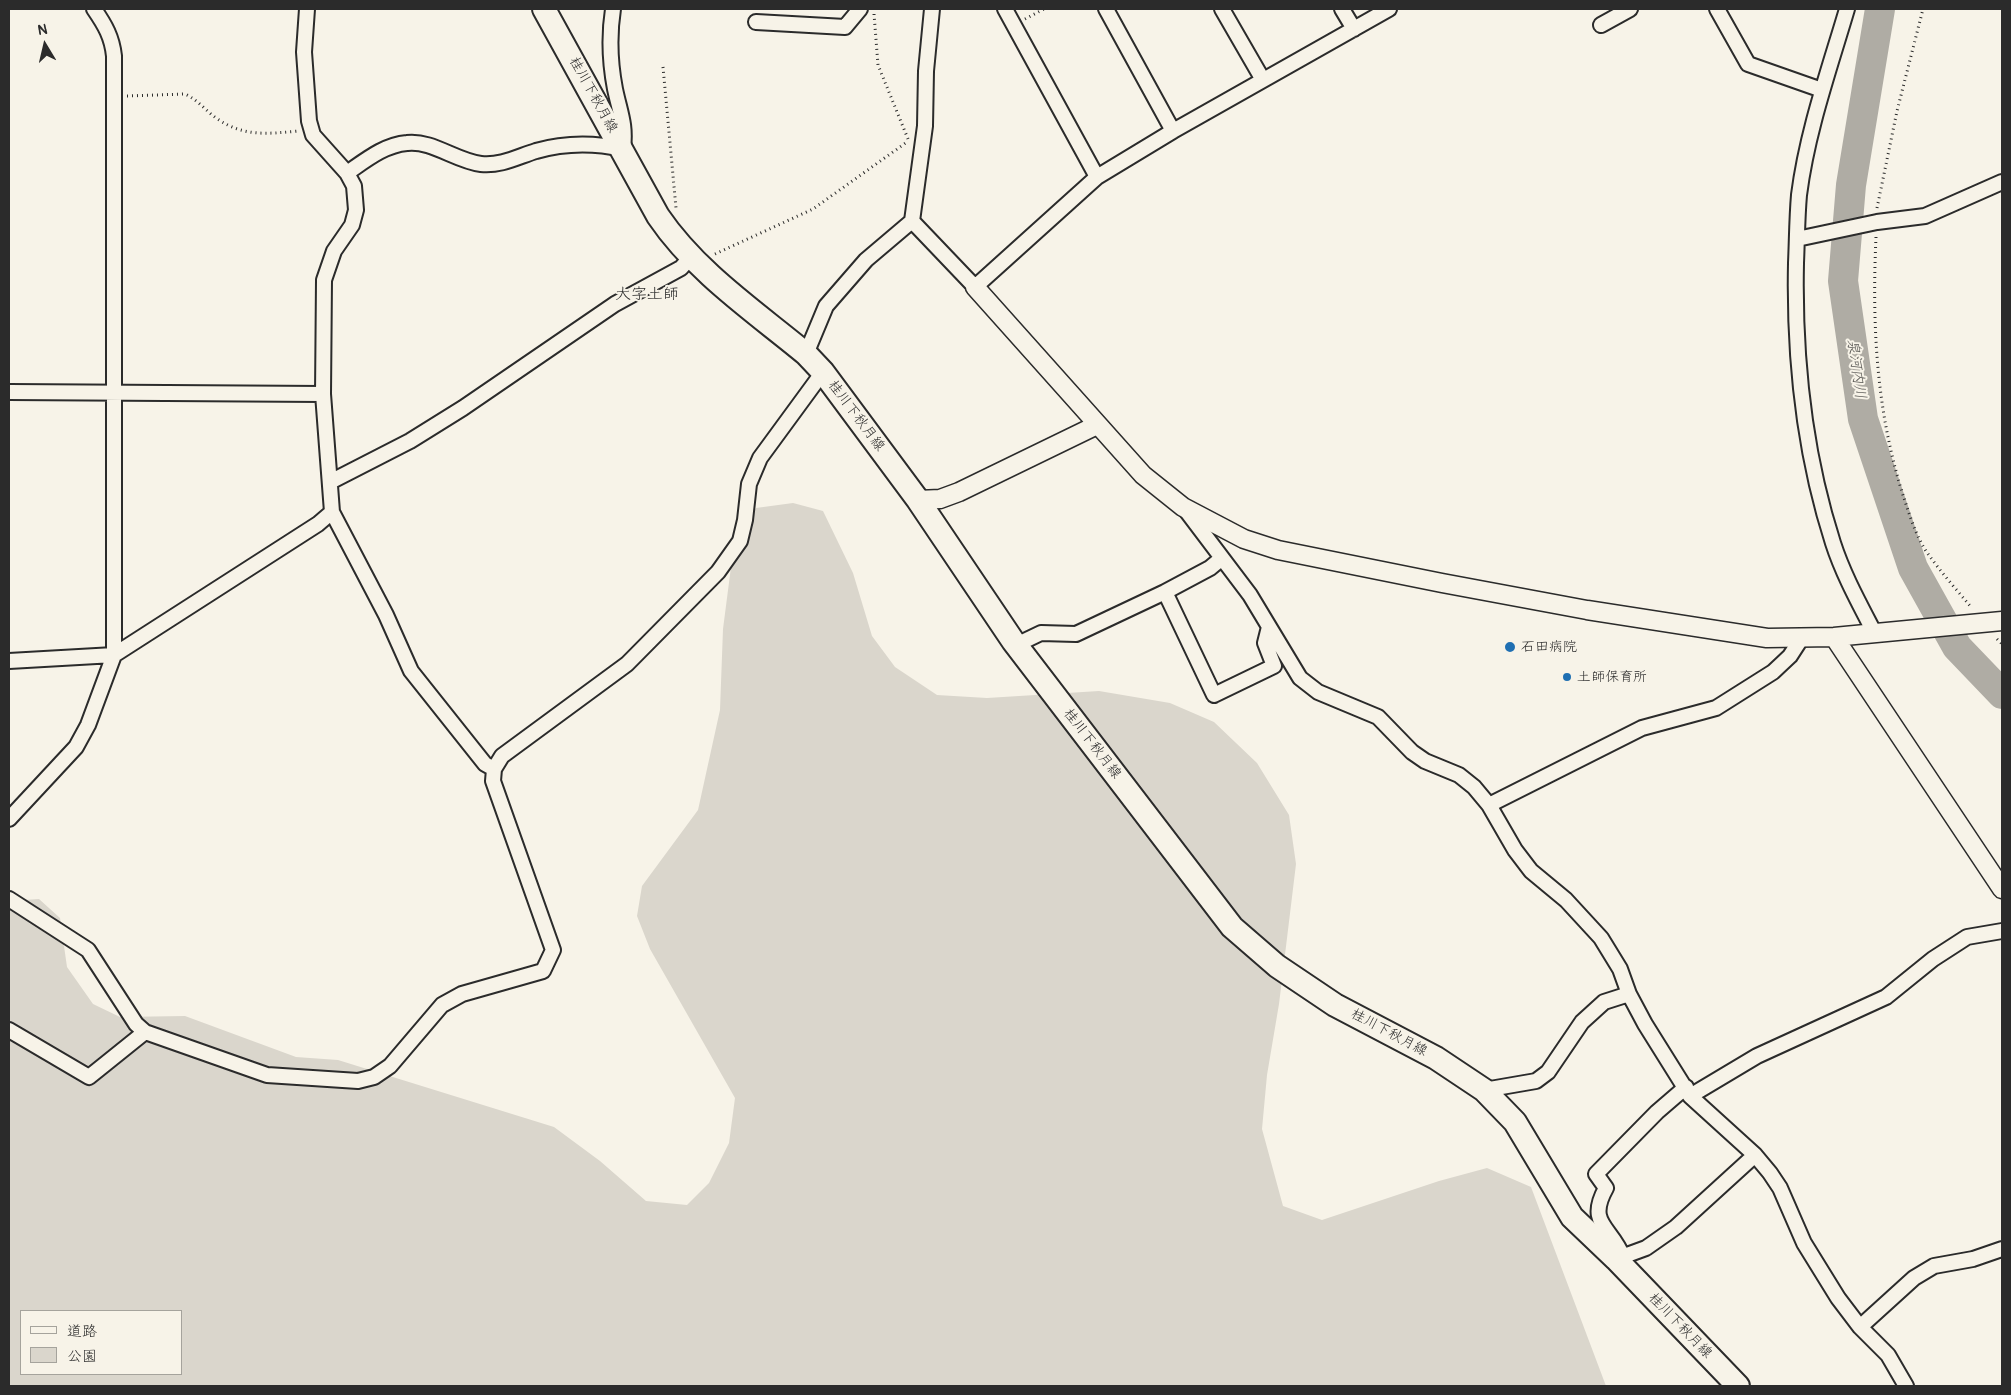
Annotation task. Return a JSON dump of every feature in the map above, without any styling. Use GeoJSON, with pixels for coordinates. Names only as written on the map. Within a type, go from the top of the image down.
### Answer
{"type":"FeatureCollection","features":[{"type":"Feature","properties":{"kind":"main road","name":"桂川下秋月線"},"geometry":{"type":"LineString","coordinates":[[544,9],[664,225],[694,261],[806,354],[823,372],[918,500],[1016,645],[1232,927],[1277,966],[1335,1005],[1436,1058],[1484,1090],[1515,1122],[1572,1218],[1620,1258],[1738,1386]]}},
{"type":"Feature","properties":{"kind":"street"},"geometry":{"type":"LineString","coordinates":[[9,819],[76,747],[88,725],[114,655],[114,96],[112,41],[107,29],[94,9]]}},
{"type":"Feature","properties":{"kind":"street"},"geometry":{"type":"LineString","coordinates":[[307,9],[304,52],[311,130],[313,135],[347,173],[354,186],[356,210],[352,225],[334,252],[324,280],[323,394],[332,512],[386,615],[411,671],[485,764],[494,768]]}},
{"type":"Feature","properties":{"kind":"street"},"geometry":{"type":"LineString","coordinates":[[347,173],[380,150],[409,142],[479,164],[495,164],[536,151],[580,145],[623,149],[625,128],[615,88],[610,31],[613,9]]}},
{"type":"Feature","properties":{"kind":"street"},"geometry":{"type":"LineString","coordinates":[[756,22],[845,27],[860,9]]}},
{"type":"Feature","properties":{"kind":"street"},"geometry":{"type":"LineString","coordinates":[[806,354],[826,306],[866,260],[912,221],[923,140],[926,71],[932,9]]}},
{"type":"Feature","properties":{"kind":"street"},"geometry":{"type":"LineString","coordinates":[[1005,9],[1097,177]]}},
{"type":"Feature","properties":{"kind":"street"},"geometry":{"type":"LineString","coordinates":[[1106,9],[1173,131]]}},
{"type":"Feature","properties":{"kind":"street"},"geometry":{"type":"LineString","coordinates":[[1222,9],[1263,80]]}},
{"type":"Feature","properties":{"kind":"street"},"geometry":{"type":"LineString","coordinates":[[1342,9],[1354,29]]}},
{"type":"Feature","properties":{"kind":"street"},"geometry":{"type":"LineString","coordinates":[[975,287],[1097,177],[1173,131],[1389,9]]}},
{"type":"Feature","properties":{"kind":"street"},"geometry":{"type":"LineString","coordinates":[[1601,25],[1630,9]]}},
{"type":"Feature","properties":{"kind":"street"},"geometry":{"type":"LineString","coordinates":[[1717,9],[1748,64],[1822,90]]}},
{"type":"Feature","properties":{"kind":"street"},"geometry":{"type":"LineString","coordinates":[[1847,9],[1822,90],[1799,196],[1802,238],[1795,319],[1798,375],[1815,474],[1833,544],[1874,632]]}},
{"type":"Feature","properties":{"kind":"street"},"geometry":{"type":"LineString","coordinates":[[1802,238],[1938,212],[2002,182]]}},
{"type":"Feature","properties":{"kind":"street"},"geometry":{"type":"LineString","coordinates":[[912,221],[975,287],[1143,474],[1182,507],[1250,594],[1300,678],[1318,692],[1378,716],[1412,752],[1425,761],[1459,775],[1474,787],[1489,805],[1515,850],[1531,871],[1566,900],[1601,938],[1620,969],[1629,994],[1644,1024],[1688,1092],[1755,1155],[1780,1188],[1804,1243],[1838,1298],[1860,1327],[1888,1355],[1906,1386]]}},
{"type":"Feature","properties":{"kind":"street"},"geometry":{"type":"LineString","coordinates":[[330,482],[410,441],[463,408],[616,304],[694,261]]}},
{"type":"Feature","properties":{"kind":"street"},"geometry":{"type":"LineString","coordinates":[[9,899],[88,950],[136,1024],[145,1032],[267,1075],[358,1081],[374,1077],[390,1066],[442,1004],[462,994],[543,971],[553,950],[493,782],[494,768],[502,756],[627,664],[718,572],[740,541],[746,520],[749,484],[760,458],[823,372]]}},
{"type":"Feature","properties":{"kind":"street"},"geometry":{"type":"LineString","coordinates":[[9,392],[323,394]]}},
{"type":"Feature","properties":{"kind":"street"},"geometry":{"type":"LineString","coordinates":[[918,500],[940,499],[959,492],[1097,425]]}},
{"type":"Feature","properties":{"kind":"street"},"geometry":{"type":"LineString","coordinates":[[1182,507],[1244,539],[1278,550],[1587,610],[1767,638],[1801,639],[1834,637],[2002,621]]}},
{"type":"Feature","properties":{"kind":"street"},"geometry":{"type":"LineString","coordinates":[[9,661],[114,655],[318,524],[332,512]]}},
{"type":"Feature","properties":{"kind":"street"},"geometry":{"type":"LineString","coordinates":[[1016,645],[1041,633],[1076,634],[1165,592],[1210,568],[1222,558]]}},
{"type":"Feature","properties":{"kind":"street"},"geometry":{"type":"LineString","coordinates":[[1165,592],[1214,694],[1274,666],[1265,643],[1269,627]]}},
{"type":"Feature","properties":{"kind":"street"},"geometry":{"type":"LineString","coordinates":[[1834,637],[2002,889]]}},
{"type":"Feature","properties":{"kind":"street"},"geometry":{"type":"LineString","coordinates":[[1489,805],[1642,728],[1716,708],[1773,672],[1790,656],[1801,639]]}},
{"type":"Feature","properties":{"kind":"street"},"geometry":{"type":"LineString","coordinates":[[1755,1155],[1676,1228],[1646,1248],[1620,1258],[1615,1240],[1602,1224],[1597,1212],[1598,1202],[1606,1188],[1596,1174],[1615,1152],[1688,1092],[1757,1056],[1886,996],[1933,959],[1967,937],[2002,931]]}},
{"type":"Feature","properties":{"kind":"street"},"geometry":{"type":"LineString","coordinates":[[1484,1090],[1536,1081],[1548,1072],[1582,1022],[1604,1002],[1629,994]]}},
{"type":"Feature","properties":{"kind":"street"},"geometry":{"type":"LineString","coordinates":[[9,1030],[89,1077],[145,1032]]}},
{"type":"Feature","properties":{"kind":"street"},"geometry":{"type":"LineString","coordinates":[[1860,1327],[1914,1278],[1934,1266],[1973,1259],[2002,1249]]}},
{"type":"Feature","properties":{"kind":"path"},"geometry":{"type":"LineString","coordinates":[[873,9],[878,65],[908,141]]}},
{"type":"Feature","properties":{"kind":"path"},"geometry":{"type":"LineString","coordinates":[[1014,25],[1044,9]]}},
{"type":"Feature","properties":{"kind":"path"},"geometry":{"type":"LineString","coordinates":[[1923,9],[1880,190],[1874,223],[1874,280],[1879,393],[1896,473],[1911,519],[1925,550],[1978,623]]}},
{"type":"Feature","properties":{"kind":"path"},"geometry":{"type":"LineString","coordinates":[[663,67],[676,214],[664,225]]}},
{"type":"Feature","properties":{"kind":"path"},"geometry":{"type":"LineString","coordinates":[[114,96],[185,94],[194,99],[216,118],[240,131],[271,133],[311,130]]}},
{"type":"Feature","properties":{"kind":"path"},"geometry":{"type":"LineString","coordinates":[[694,261],[720,252],[813,209],[908,141],[923,140]]}},
{"type":"Feature","properties":{"kind":"green space"},"geometry":{"type":"Polygon","coordinates":[[[793,503],[823,511],[853,573],[872,636],[895,667],[937,695],[987,698],[1099,691],[1170,703],[1214,722],[1257,763],[1289,815],[1296,864],[1279,1004],[1267,1075],[1262,1129],[1283,1206],[1322,1220],[1439,1181],[1487,1168],[1531,1187],[1606,1386],[9,1386],[9,901],[39,899],[60,918],[67,967],[93,1004],[120,1017],[185,1016],[296,1057],[338,1060],[554,1127],[600,1161],[646,1201],[687,1205],[709,1183],[729,1143],[735,1098],[650,949],[637,916],[642,886],[698,810],[720,710],[723,629],[735,536],[756,508],[793,503]]]}},
{"type":"Feature","properties":{"kind":"waterway","name":"泉河内川"},"geometry":{"type":"LineString","coordinates":[[1880,9],[1851,185],[1843,281],[1863,419],[1913,568],[1957,647],[2002,694]]}},
{"type":"Feature","properties":{"kind":"place","name":"石田病院"},"geometry":{"type":"Point","coordinates":[1510,647]}},
{"type":"Feature","properties":{"kind":"place","name":"土師保育所"},"geometry":{"type":"Point","coordinates":[1567,677]}},
{"type":"Feature","properties":{"kind":"district","name":"大字土師"},"geometry":{"type":"Point","coordinates":[647,295]}}]}
